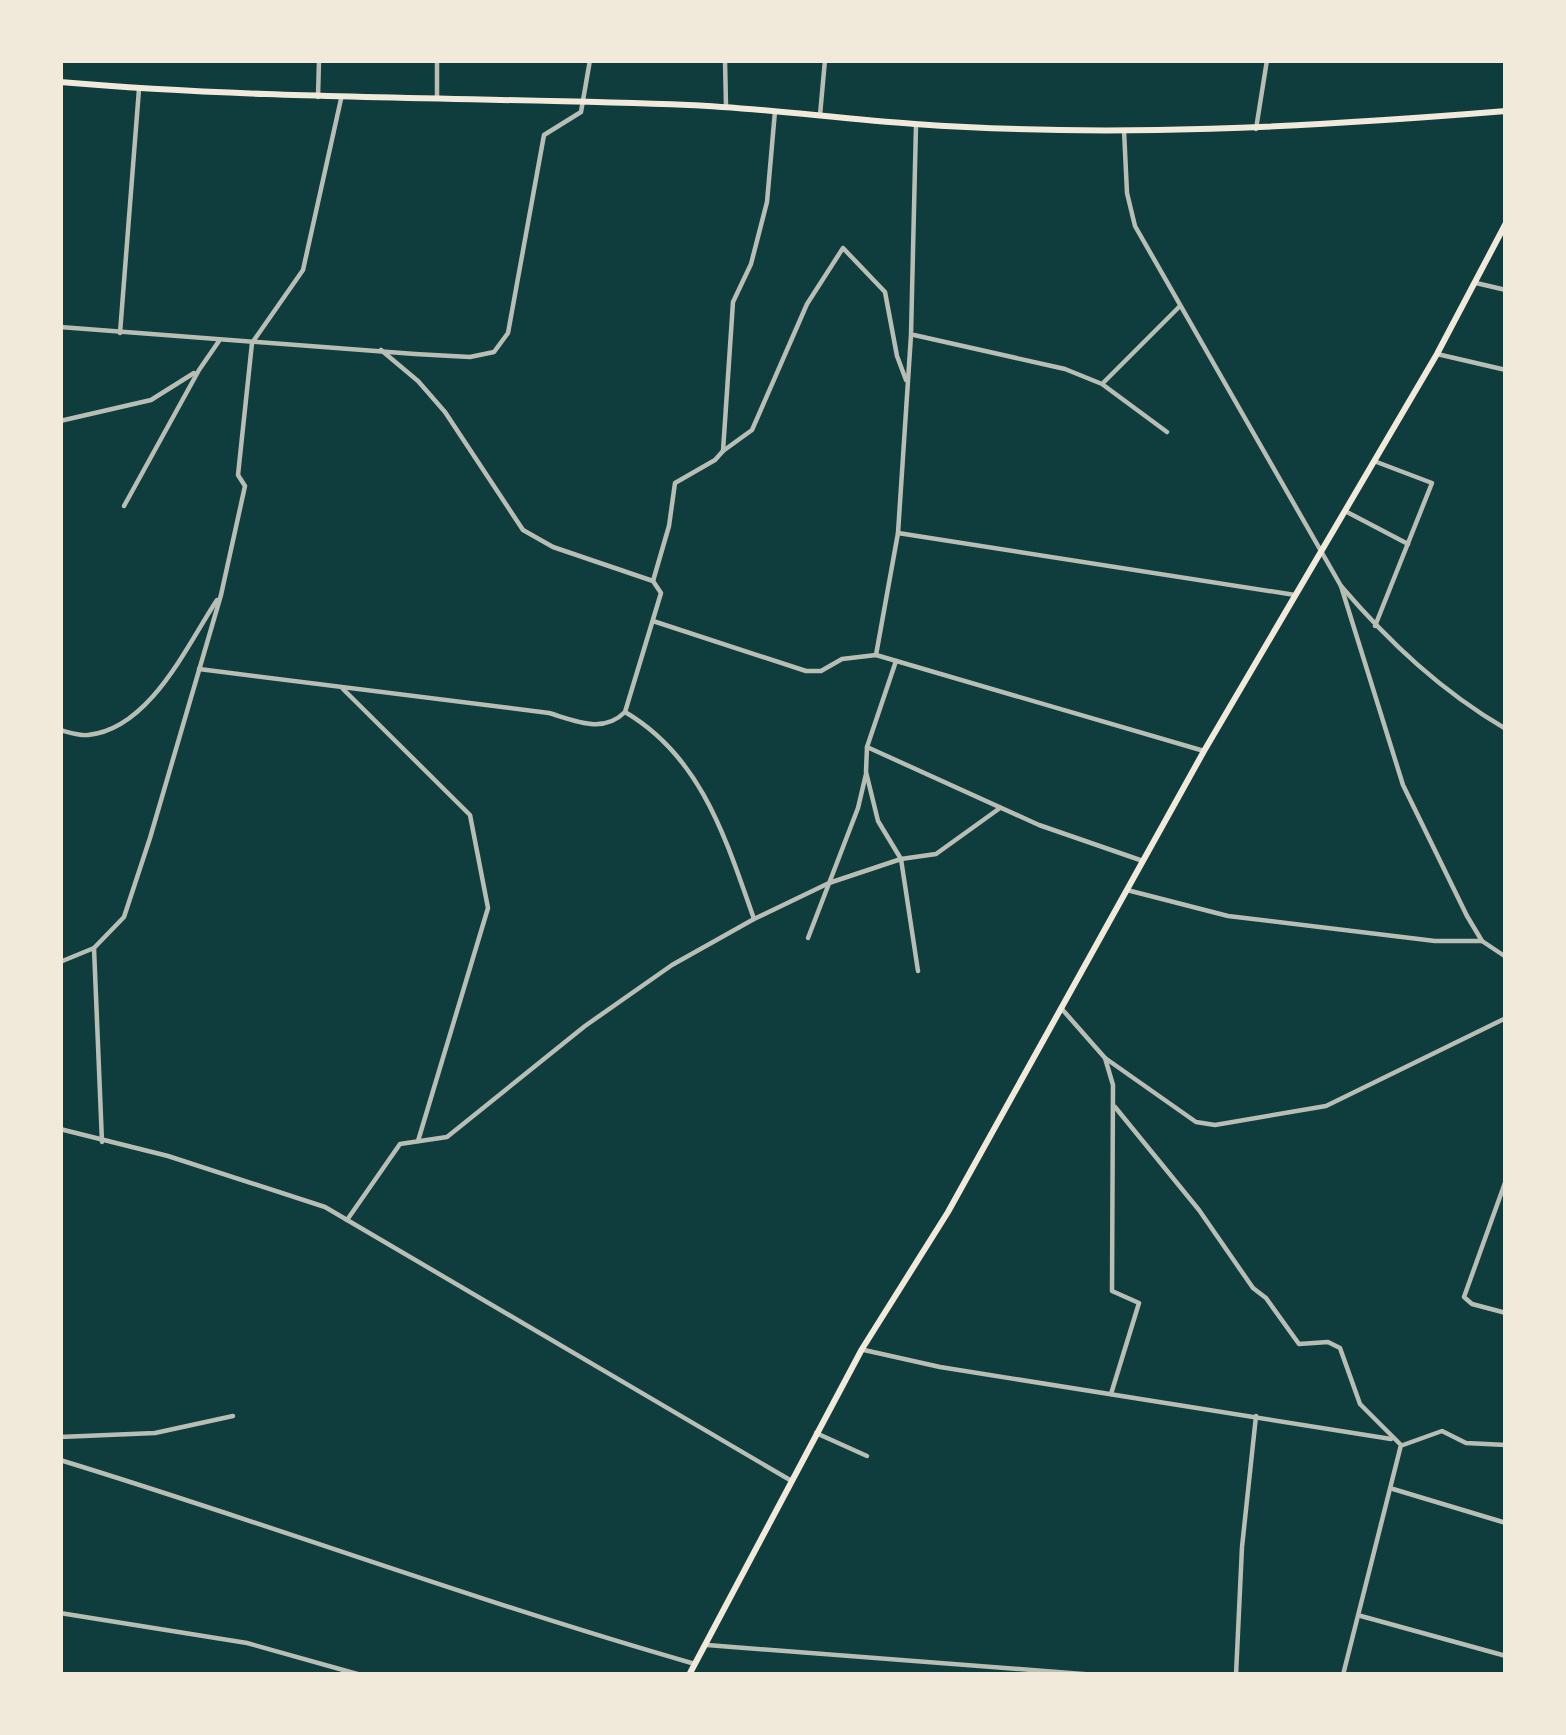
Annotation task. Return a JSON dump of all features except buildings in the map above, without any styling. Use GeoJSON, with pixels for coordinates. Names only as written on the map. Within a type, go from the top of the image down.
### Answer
{"type":"FeatureCollection","features":[{"type":"Feature","properties":{"kind":"main road"},"geometry":{"type":"LineString","coordinates":[[60,82],[341,99],[726,106],[916,124],[1124,130],[1256,129],[1506,111]]}},
{"type":"Feature","properties":{"kind":"main road"},"geometry":{"type":"LineString","coordinates":[[689,1675],[862,1349],[948,1212],[1204,751],[1438,354],[1506,224]]}},
{"type":"Feature","properties":{"kind":"street"},"geometry":{"type":"LineString","coordinates":[[318,98],[320,60]]}},
{"type":"Feature","properties":{"kind":"street"},"geometry":{"type":"LineString","coordinates":[[437,60],[437,98]]}},
{"type":"Feature","properties":{"kind":"street"},"geometry":{"type":"LineString","coordinates":[[60,327],[470,357],[494,352],[508,333],[544,135],[581,112],[590,60]]}},
{"type":"Feature","properties":{"kind":"street"},"geometry":{"type":"LineString","coordinates":[[725,60],[726,106]]}},
{"type":"Feature","properties":{"kind":"street"},"geometry":{"type":"LineString","coordinates":[[820,115],[825,60]]}},
{"type":"Feature","properties":{"kind":"street"},"geometry":{"type":"LineString","coordinates":[[1256,129],[1268,60]]}},
{"type":"Feature","properties":{"kind":"street"},"geometry":{"type":"LineString","coordinates":[[120,333],[139,89]]}},
{"type":"Feature","properties":{"kind":"street"},"geometry":{"type":"LineString","coordinates":[[60,962],[94,948],[124,917],[221,595],[245,486],[238,476],[252,343],[303,270],[341,99]]}},
{"type":"Feature","properties":{"kind":"street"},"geometry":{"type":"LineString","coordinates":[[723,451],[733,302],[751,264],[767,202],[775,111]]}},
{"type":"Feature","properties":{"kind":"street"},"geometry":{"type":"LineString","coordinates":[[876,656],[898,532],[911,335],[916,124]]}},
{"type":"Feature","properties":{"kind":"street"},"geometry":{"type":"LineString","coordinates":[[1124,130],[1127,193],[1135,226],[1341,586],[1434,682],[1506,729]]}},
{"type":"Feature","properties":{"kind":"street"},"geometry":{"type":"LineString","coordinates":[[653,581],[670,526],[675,483],[715,460],[752,430],[807,304],[843,248],[885,292],[908,386]]}},
{"type":"Feature","properties":{"kind":"street"},"geometry":{"type":"LineString","coordinates":[[1476,283],[1506,290]]}},
{"type":"Feature","properties":{"kind":"street"},"geometry":{"type":"LineString","coordinates":[[1102,384],[1180,306]]}},
{"type":"Feature","properties":{"kind":"street"},"geometry":{"type":"LineString","coordinates":[[911,335],[969,345],[1102,384],[1167,432]]}},
{"type":"Feature","properties":{"kind":"street"},"geometry":{"type":"LineString","coordinates":[[124,506],[219,341]]}},
{"type":"Feature","properties":{"kind":"street"},"geometry":{"type":"LineString","coordinates":[[199,669],[549,713],[595,726],[613,724],[625,712],[661,593],[653,581],[553,547],[523,530],[445,412],[381,350]]}},
{"type":"Feature","properties":{"kind":"street"},"geometry":{"type":"LineString","coordinates":[[1438,354],[1506,370]]}},
{"type":"Feature","properties":{"kind":"street"},"geometry":{"type":"LineString","coordinates":[[60,421],[151,400],[199,370]]}},
{"type":"Feature","properties":{"kind":"street"},"geometry":{"type":"LineString","coordinates":[[1374,461],[1432,483],[1376,626]]}},
{"type":"Feature","properties":{"kind":"street"},"geometry":{"type":"LineString","coordinates":[[1346,511],[1408,544]]}},
{"type":"Feature","properties":{"kind":"street"},"geometry":{"type":"LineString","coordinates":[[898,532],[1295,595]]}},
{"type":"Feature","properties":{"kind":"street"},"geometry":{"type":"LineString","coordinates":[[1341,586],[1402,785],[1482,941],[1506,957]]}},
{"type":"Feature","properties":{"kind":"street"},"geometry":{"type":"LineString","coordinates":[[60,730],[87,736],[125,722],[154,694],[221,595]]}},
{"type":"Feature","properties":{"kind":"street"},"geometry":{"type":"LineString","coordinates":[[652,621],[806,671],[821,670],[842,659],[876,656],[1204,751]]}},
{"type":"Feature","properties":{"kind":"street"},"geometry":{"type":"LineString","coordinates":[[808,938],[858,808],[867,747],[896,661]]}},
{"type":"Feature","properties":{"kind":"street"},"geometry":{"type":"LineString","coordinates":[[343,688],[470,815],[488,908],[418,1141]]}},
{"type":"Feature","properties":{"kind":"street"},"geometry":{"type":"LineString","coordinates":[[625,712],[650,727],[691,774],[719,820],[754,919]]}},
{"type":"Feature","properties":{"kind":"street"},"geometry":{"type":"LineString","coordinates":[[867,747],[1000,808],[1143,861]]}},
{"type":"Feature","properties":{"kind":"street"},"geometry":{"type":"LineString","coordinates":[[866,772],[878,821],[901,859],[918,971]]}},
{"type":"Feature","properties":{"kind":"street"},"geometry":{"type":"LineString","coordinates":[[346,1220],[400,1144],[447,1136],[585,1026],[671,965],[829,883],[901,859],[936,854],[1000,808]]}},
{"type":"Feature","properties":{"kind":"street"},"geometry":{"type":"LineString","coordinates":[[1126,890],[1228,916],[1435,941],[1482,941]]}},
{"type":"Feature","properties":{"kind":"street"},"geometry":{"type":"LineString","coordinates":[[94,948],[102,1142]]}},
{"type":"Feature","properties":{"kind":"street"},"geometry":{"type":"LineString","coordinates":[[1061,1008],[1106,1058],[1196,1122],[1215,1125],[1326,1106],[1506,1018]]}},
{"type":"Feature","properties":{"kind":"street"},"geometry":{"type":"LineString","coordinates":[[1106,1058],[1115,1107],[1112,1291],[1138,1304],[1112,1394]]}},
{"type":"Feature","properties":{"kind":"street"},"geometry":{"type":"LineString","coordinates":[[1115,1107],[1299,1344],[1328,1342],[1340,1348],[1360,1404],[1399,1443]]}},
{"type":"Feature","properties":{"kind":"street"},"geometry":{"type":"LineString","coordinates":[[60,1129],[169,1156],[325,1207],[790,1480]]}},
{"type":"Feature","properties":{"kind":"street"},"geometry":{"type":"LineString","coordinates":[[1506,1180],[1464,1297],[1472,1304],[1506,1313]]}},
{"type":"Feature","properties":{"kind":"street"},"geometry":{"type":"LineString","coordinates":[[862,1349],[940,1367],[1399,1443],[1442,1431],[1466,1443],[1506,1445]]}},
{"type":"Feature","properties":{"kind":"street"},"geometry":{"type":"LineString","coordinates":[[60,1437],[154,1433],[233,1416]]}},
{"type":"Feature","properties":{"kind":"street"},"geometry":{"type":"LineString","coordinates":[[1236,1675],[1242,1547],[1256,1416]]}},
{"type":"Feature","properties":{"kind":"street"},"geometry":{"type":"LineString","coordinates":[[816,1433],[866,1456]]}},
{"type":"Feature","properties":{"kind":"street"},"geometry":{"type":"LineString","coordinates":[[1342,1675],[1393,1490],[1399,1443]]}},
{"type":"Feature","properties":{"kind":"street"},"geometry":{"type":"LineString","coordinates":[[60,1460],[539,1619],[695,1664]]}},
{"type":"Feature","properties":{"kind":"street"},"geometry":{"type":"LineString","coordinates":[[1393,1490],[1506,1523]]}},
{"type":"Feature","properties":{"kind":"street"},"geometry":{"type":"LineString","coordinates":[[60,1613],[247,1643],[361,1675]]}},
{"type":"Feature","properties":{"kind":"street"},"geometry":{"type":"LineString","coordinates":[[1359,1615],[1506,1655]]}},
{"type":"Feature","properties":{"kind":"street"},"geometry":{"type":"LineString","coordinates":[[705,1645],[1096,1675]]}}]}
